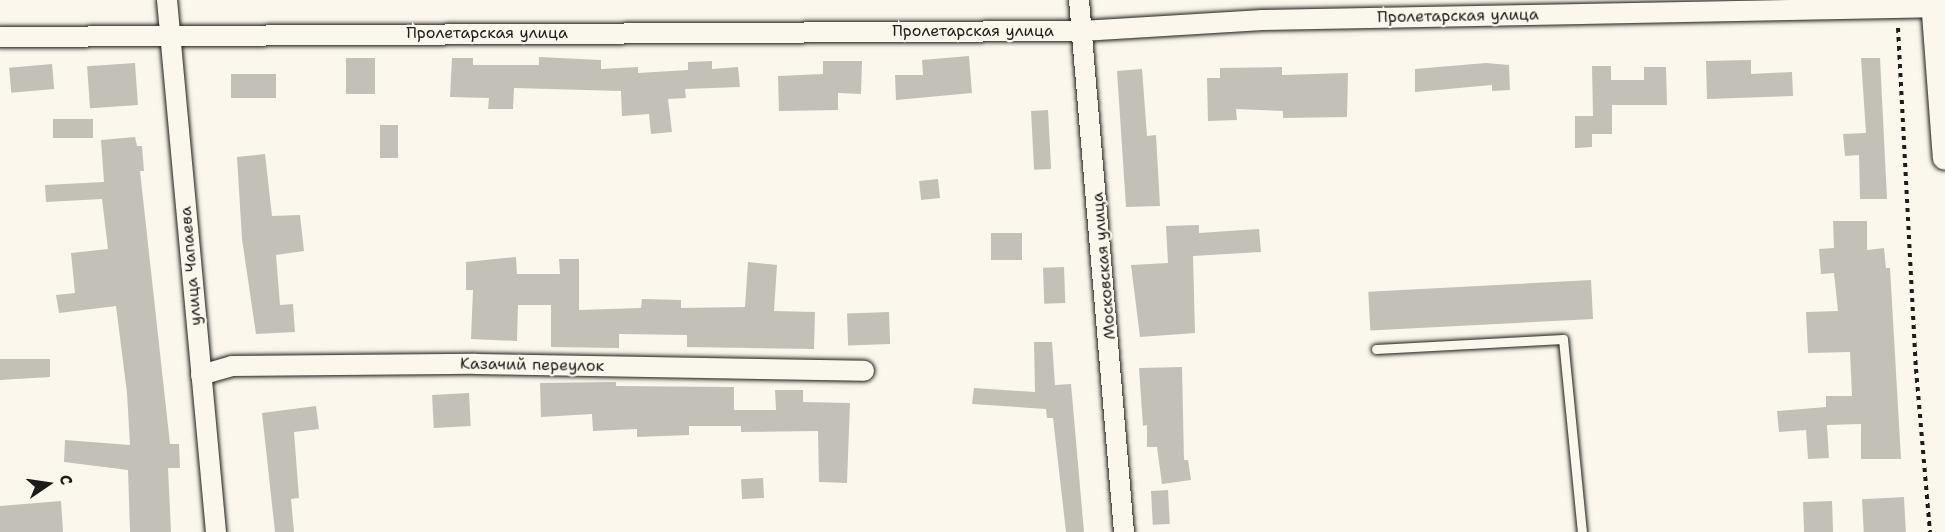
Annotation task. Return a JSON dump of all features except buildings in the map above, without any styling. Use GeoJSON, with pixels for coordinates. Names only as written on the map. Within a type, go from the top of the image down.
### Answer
{"type":"FeatureCollection","features":[{"type":"Feature","properties":{"kind":"street","name":"улица Чапаева"},"geometry":{"type":"LineString","coordinates":[[167,0],[216,532]]}},
{"type":"Feature","properties":{"kind":"street","name":"Московская улица"},"geometry":{"type":"LineString","coordinates":[[1079,0],[1124,532]]}},
{"type":"Feature","properties":{"kind":"street","name":"Пролетарская улица"},"geometry":{"type":"LineString","coordinates":[[0,37],[170,34],[1082,31],[1263,20],[1898,9],[1937,5]]}},
{"type":"Feature","properties":{"kind":"street"},"geometry":{"type":"LineString","coordinates":[[1937,5],[1945,158]]}},
{"type":"Feature","properties":{"kind":"street","name":"Казачий переулок"},"geometry":{"type":"LineString","coordinates":[[201,375],[232,366],[476,364],[864,371]]}},
{"type":"Feature","properties":{"kind":"lane"},"geometry":{"type":"LineString","coordinates":[[1376,349],[1563,339],[1582,532]]}},
{"type":"Feature","properties":{"kind":"path"},"geometry":{"type":"LineString","coordinates":[[1898,9],[1916,369],[1930,532]]}}]}
